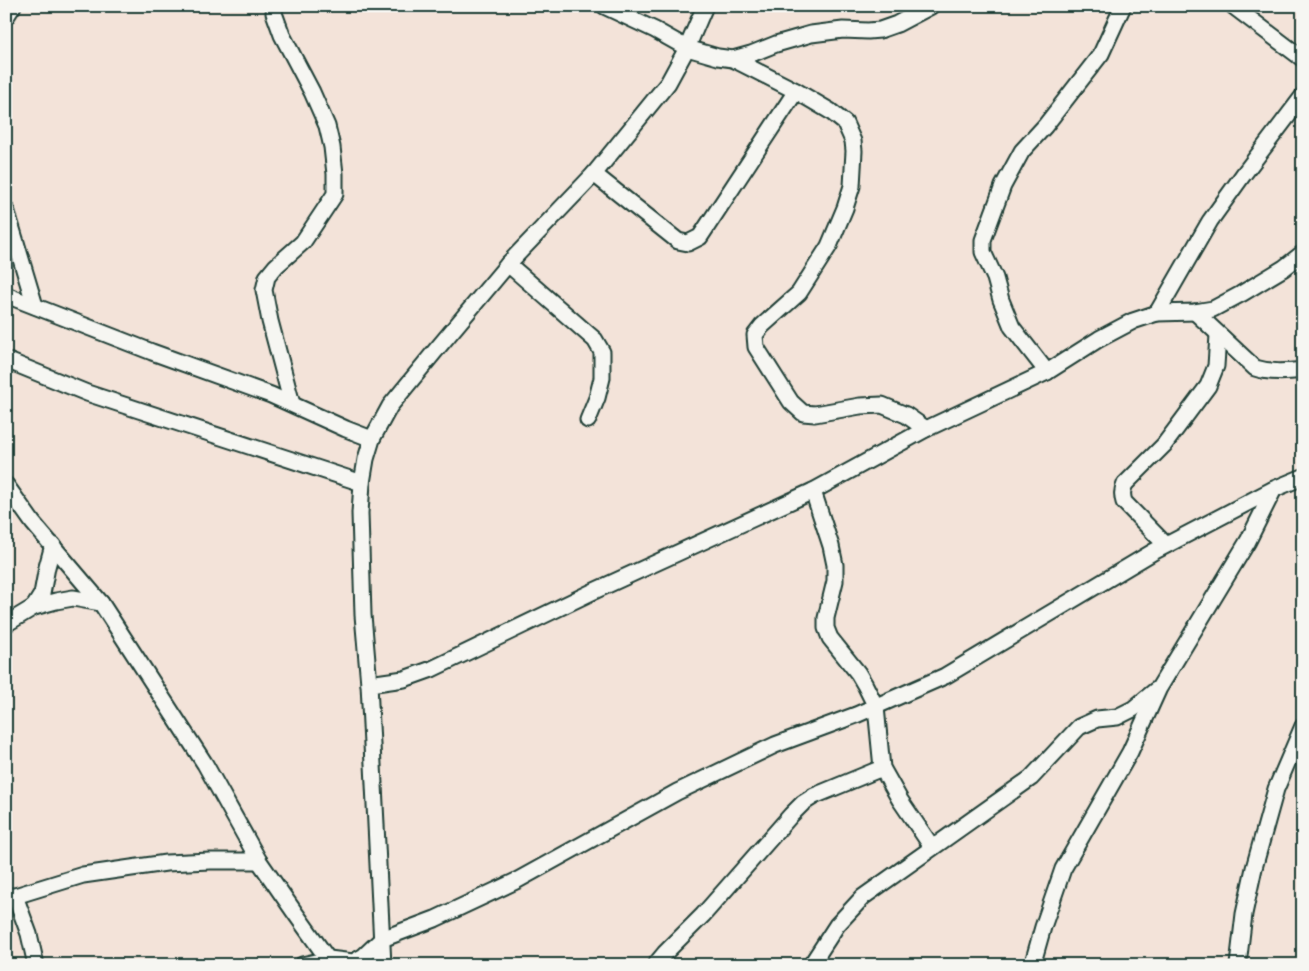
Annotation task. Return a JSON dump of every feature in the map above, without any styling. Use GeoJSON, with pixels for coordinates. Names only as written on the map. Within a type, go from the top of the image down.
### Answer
{"type":"FeatureCollection","features":[{"type":"Feature","properties":{"kind":"street"},"geometry":{"type":"LineString","coordinates":[[6,17],[13,6]]}},
{"type":"Feature","properties":{"kind":"street"},"geometry":{"type":"LineString","coordinates":[[275,6],[274,13],[282,36],[312,92],[327,126],[335,174],[335,194],[304,242],[266,277],[264,290],[270,321],[292,404]]}},
{"type":"Feature","properties":{"kind":"street"},"geometry":{"type":"LineString","coordinates":[[604,6],[688,48],[718,57],[733,59],[796,91],[830,111],[845,123],[853,140],[852,186],[830,246],[799,293],[758,330],[755,335],[756,347],[790,402],[804,413],[815,414],[860,406],[882,405],[906,415],[926,429]]}},
{"type":"Feature","properties":{"kind":"street"},"geometry":{"type":"LineString","coordinates":[[383,965],[362,581],[360,512],[362,483],[372,439],[390,406],[436,350],[508,264],[594,174],[668,83],[688,48],[705,6]]}},
{"type":"Feature","properties":{"kind":"street"},"geometry":{"type":"LineString","coordinates":[[1047,372],[1012,327],[1001,300],[995,278],[983,252],[984,240],[1003,186],[1022,151],[1045,126],[1101,54],[1123,6]]}},
{"type":"Feature","properties":{"kind":"street"},"geometry":{"type":"LineString","coordinates":[[1233,6],[1303,59]]}},
{"type":"Feature","properties":{"kind":"street"},"geometry":{"type":"LineString","coordinates":[[733,59],[810,34],[843,30],[880,30],[897,24],[926,7]]}},
{"type":"Feature","properties":{"kind":"street"},"geometry":{"type":"LineString","coordinates":[[594,174],[678,241],[688,242],[700,237],[796,91]]}},
{"type":"Feature","properties":{"kind":"street"},"geometry":{"type":"LineString","coordinates":[[1157,313],[1210,222],[1303,96]]}},
{"type":"Feature","properties":{"kind":"street"},"geometry":{"type":"LineString","coordinates":[[6,209],[35,306]]}},
{"type":"Feature","properties":{"kind":"street"},"geometry":{"type":"LineString","coordinates":[[369,684],[404,679],[432,669],[813,491],[926,429],[1047,372],[1099,339],[1133,321],[1157,313],[1195,312],[1213,309],[1284,268],[1303,253]]}},
{"type":"Feature","properties":{"kind":"street"},"geometry":{"type":"LineString","coordinates":[[508,264],[595,340],[602,352],[602,378],[597,398],[588,420]]}},
{"type":"Feature","properties":{"kind":"street"},"geometry":{"type":"LineString","coordinates":[[6,295],[292,404],[372,439]]}},
{"type":"Feature","properties":{"kind":"street"},"geometry":{"type":"LineString","coordinates":[[1195,312],[1255,368],[1267,372],[1282,373],[1303,370]]}},
{"type":"Feature","properties":{"kind":"street"},"geometry":{"type":"LineString","coordinates":[[1166,545],[1124,502],[1123,489],[1125,484],[1164,445],[1208,386],[1216,366],[1218,335]]}},
{"type":"Feature","properties":{"kind":"street"},"geometry":{"type":"LineString","coordinates":[[6,360],[87,393],[362,483]]}},
{"type":"Feature","properties":{"kind":"street"},"geometry":{"type":"LineString","coordinates":[[302,965],[353,962],[364,956],[382,940],[435,919],[516,882],[677,792],[775,744],[876,707],[944,676],[1144,557],[1274,489],[1303,477]]}},
{"type":"Feature","properties":{"kind":"street"},"geometry":{"type":"LineString","coordinates":[[6,485],[33,523],[101,603],[205,764],[259,861],[331,962]]}},
{"type":"Feature","properties":{"kind":"street"},"geometry":{"type":"LineString","coordinates":[[1034,959],[1063,869],[1130,752],[1159,688],[1248,541],[1274,489]]}},
{"type":"Feature","properties":{"kind":"street"},"geometry":{"type":"LineString","coordinates":[[813,491],[831,546],[835,565],[835,581],[826,618],[826,628],[830,638],[862,679],[876,707],[882,768],[900,800],[932,847]]}},
{"type":"Feature","properties":{"kind":"street"},"geometry":{"type":"LineString","coordinates":[[34,607],[42,594],[53,545]]}},
{"type":"Feature","properties":{"kind":"street"},"geometry":{"type":"LineString","coordinates":[[6,624],[34,607],[56,601],[73,598],[101,603]]}},
{"type":"Feature","properties":{"kind":"street"},"geometry":{"type":"LineString","coordinates":[[811,965],[836,925],[863,897],[1031,778],[1079,727],[1097,719],[1117,717],[1133,710],[1159,688]]}},
{"type":"Feature","properties":{"kind":"street"},"geometry":{"type":"LineString","coordinates":[[1238,965],[1244,914],[1254,868],[1276,789],[1303,726]]}},
{"type":"Feature","properties":{"kind":"street"},"geometry":{"type":"LineString","coordinates":[[655,965],[703,915],[803,803],[882,768]]}},
{"type":"Feature","properties":{"kind":"street"},"geometry":{"type":"LineString","coordinates":[[36,965],[29,934],[11,896],[82,875],[166,863],[259,861]]}}]}
